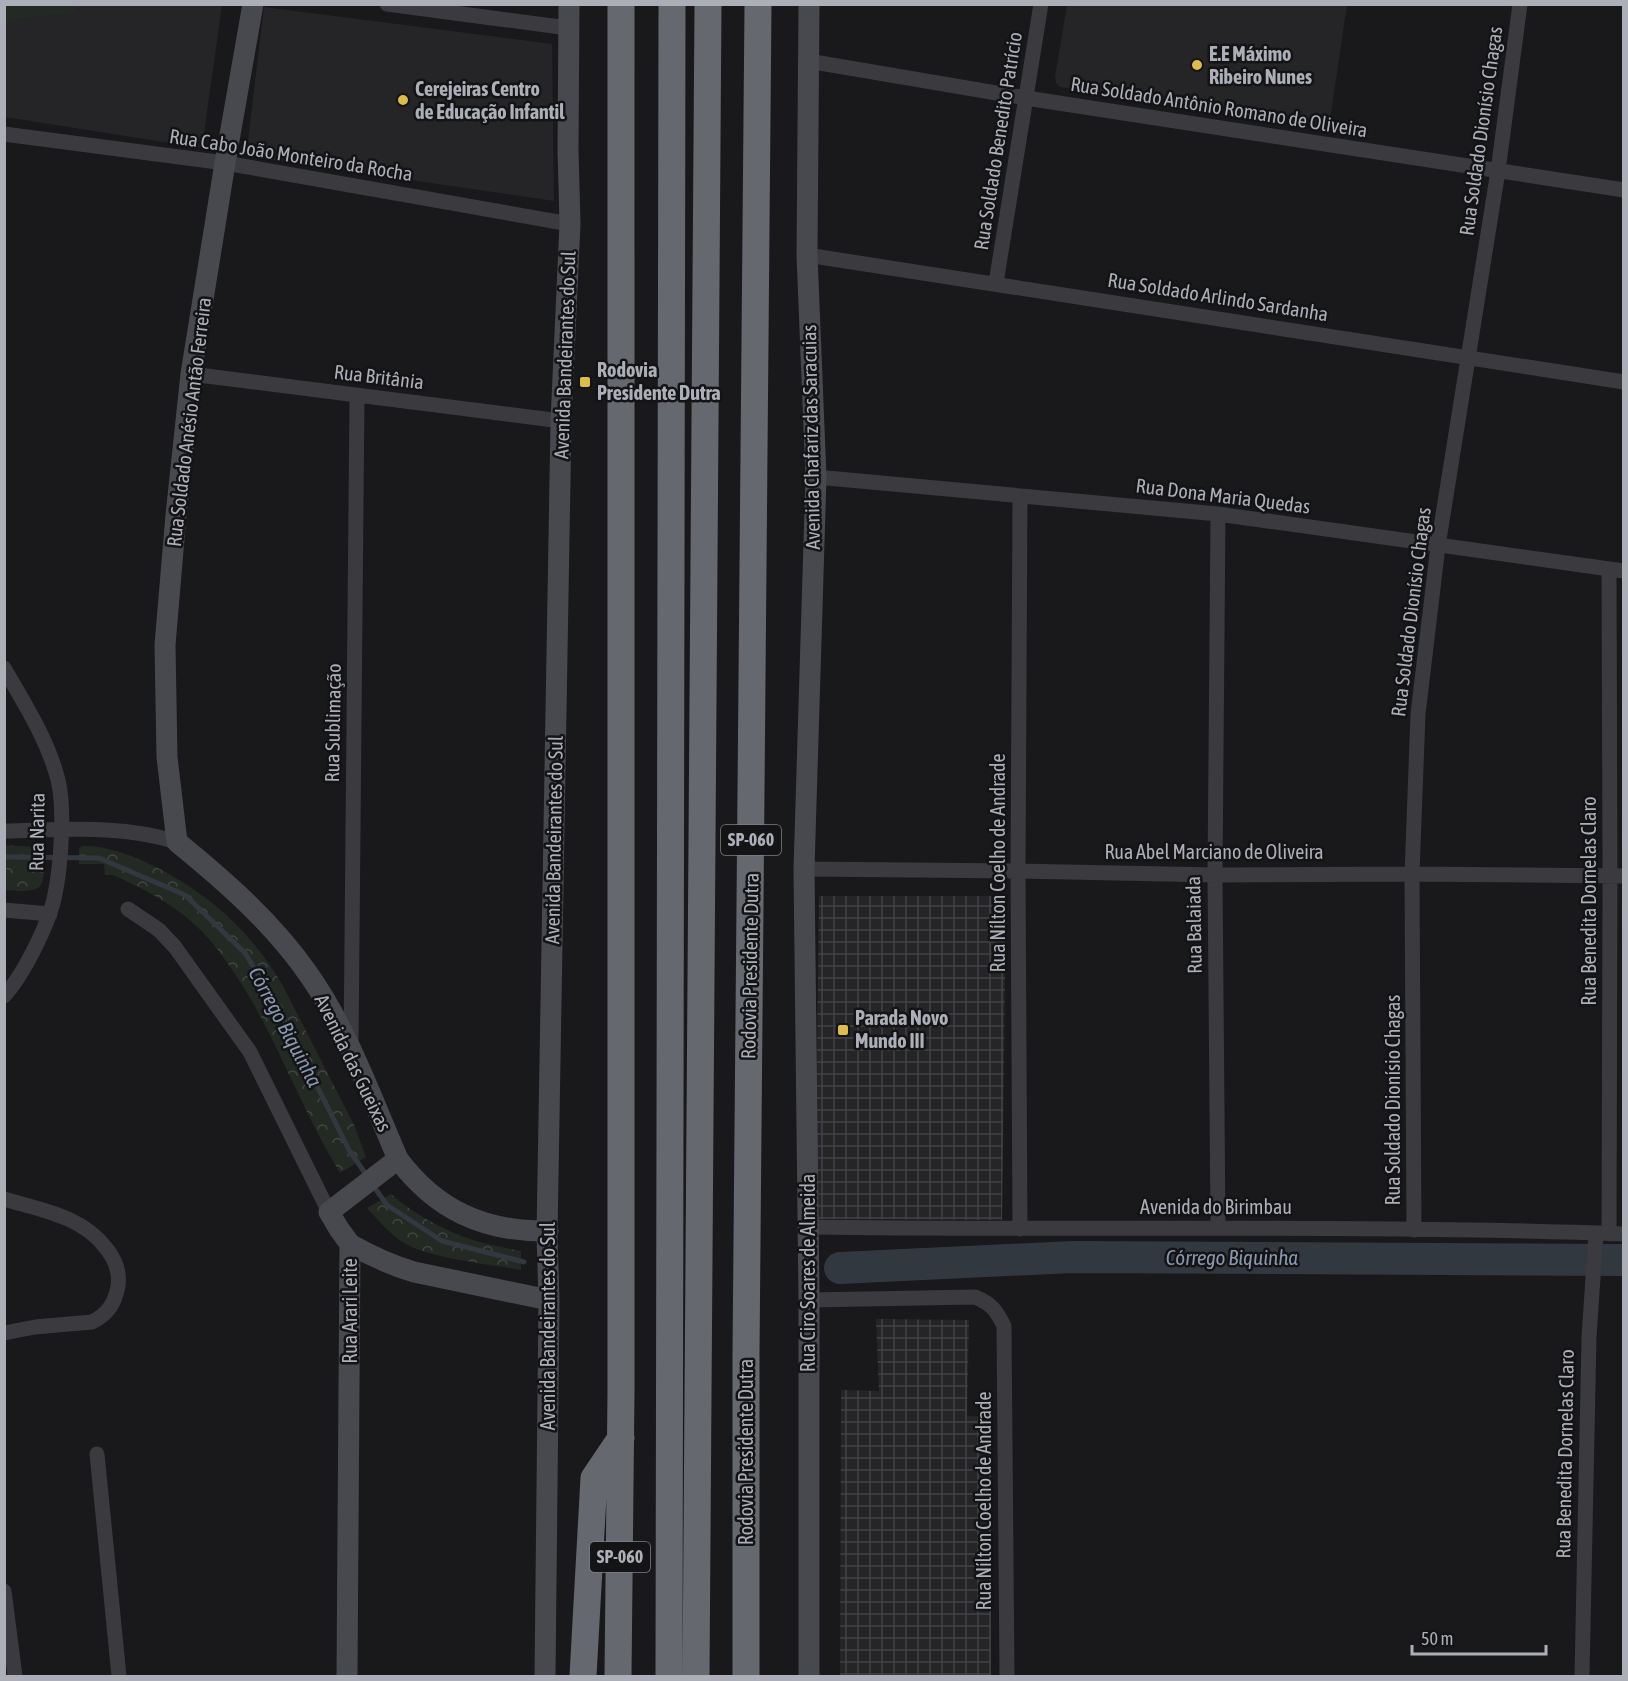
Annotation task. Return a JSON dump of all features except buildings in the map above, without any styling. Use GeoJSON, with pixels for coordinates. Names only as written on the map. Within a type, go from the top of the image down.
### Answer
{"type":"FeatureCollection","features":[{"type":"Feature","properties":{"kind":"highway","name":"SP-060"},"geometry":{"type":"LineString","coordinates":[[618,1677],[621,1438],[621,4]]}},
{"type":"Feature","properties":{"kind":"highway","name":"SP-060"},"geometry":{"type":"LineString","coordinates":[[669,1677],[672,4]]}},
{"type":"Feature","properties":{"kind":"highway","name":"SP-060"},"geometry":{"type":"LineString","coordinates":[[696,1677],[708,4]]}},
{"type":"Feature","properties":{"kind":"highway","name":"Rodovia Presidente Dutra"},"geometry":{"type":"LineString","coordinates":[[746,1677],[758,4]]}},
{"type":"Feature","properties":{"kind":"highway"},"geometry":{"type":"LineString","coordinates":[[583,1677],[594,1478],[621,1438]]}},
{"type":"Feature","properties":{"kind":"street","name":"Rua Soldado Anésio Antão Ferreira"},"geometry":{"type":"LineString","coordinates":[[177,842],[167,757],[165,645],[176,516],[191,374],[253,4]]}},
{"type":"Feature","properties":{"kind":"street"},"geometry":{"type":"LineString","coordinates":[[387,4],[568,28]]}},
{"type":"Feature","properties":{"kind":"street","name":"Avenida Bandeirantes do Sul"},"geometry":{"type":"LineString","coordinates":[[545,1677],[548,1231],[561,420],[570,224],[569,4]]}},
{"type":"Feature","properties":{"kind":"street","name":"Avenida Chafariz das Saracuias"},"geometry":{"type":"LineString","coordinates":[[804,869],[816,477],[807,255],[809,4]]}},
{"type":"Feature","properties":{"kind":"street","name":"Rua Soldado Benedito Patrício"},"geometry":{"type":"LineString","coordinates":[[996,283],[1041,4]]}},
{"type":"Feature","properties":{"kind":"street","name":"Rua Soldado Dionísio Chagas"},"geometry":{"type":"LineString","coordinates":[[1414,1230],[1412,874],[1418,714],[1438,546],[1498,171],[1520,4]]}},
{"type":"Feature","properties":{"kind":"street","name":"Rua Soldado Antônio Romano de Oliveira"},"geometry":{"type":"LineString","coordinates":[[808,61],[1026,98],[1623,190]]}},
{"type":"Feature","properties":{"kind":"street","name":"Rua Cabo João Monteiro da Rocha"},"geometry":{"type":"LineString","coordinates":[[4,134],[225,163],[570,224]]}},
{"type":"Feature","properties":{"kind":"street","name":"Rua Soldado Arlindo Sardanha"},"geometry":{"type":"LineString","coordinates":[[807,255],[1623,382]]}},
{"type":"Feature","properties":{"kind":"street","name":"Rua Britânia"},"geometry":{"type":"LineString","coordinates":[[191,374],[561,420]]}},
{"type":"Feature","properties":{"kind":"street","name":"Rua Sublimação"},"geometry":{"type":"LineString","coordinates":[[351,1050],[357,396]]}},
{"type":"Feature","properties":{"kind":"street","name":"Rua Dona Maria Quedas"},"geometry":{"type":"LineString","coordinates":[[816,477],[1218,514],[1616,570]]}},
{"type":"Feature","properties":{"kind":"street","name":"Rua Nílton Coelho de Andrade"},"geometry":{"type":"LineString","coordinates":[[1020,496],[1018,871],[1020,1229]]}},
{"type":"Feature","properties":{"kind":"street","name":"Rua Balaiada"},"geometry":{"type":"LineString","coordinates":[[1218,514],[1215,875],[1218,1227]]}},
{"type":"Feature","properties":{"kind":"street","name":"Rua Benedita Dornelas Claro"},"geometry":{"type":"LineString","coordinates":[[1582,1677],[1589,1337],[1594,1257],[1609,1234],[1617,876],[1616,570]]}},
{"type":"Feature","properties":{"kind":"street","name":"Rua Narita"},"geometry":{"type":"LineString","coordinates":[[4,668],[51,759],[58,781],[61,804],[61,837],[55,894],[50,914],[13,987],[4,996]]}},
{"type":"Feature","properties":{"kind":"street","name":"Avenida das Gueixas"},"geometry":{"type":"LineString","coordinates":[[4,831],[61,837],[110,829],[157,835],[177,842],[244,900],[290,949],[309,976],[326,1002],[351,1050],[392,1165],[409,1174],[441,1203],[461,1215],[509,1229],[548,1231]]}},
{"type":"Feature","properties":{"kind":"street","name":"Rua Abel Marciano de Oliveira"},"geometry":{"type":"LineString","coordinates":[[804,869],[1215,875],[1617,876]]}},
{"type":"Feature","properties":{"kind":"street","name":"Rua Ciro Soares de Almeida"},"geometry":{"type":"LineString","coordinates":[[804,869],[809,1300],[809,1677]]}},
{"type":"Feature","properties":{"kind":"street","name":"Rua Arari Leite"},"geometry":{"type":"LineString","coordinates":[[128,909],[159,930],[175,947],[250,1052],[329,1212],[350,1244],[347,1677]]}},
{"type":"Feature","properties":{"kind":"street"},"geometry":{"type":"LineString","coordinates":[[4,910],[50,914]]}},
{"type":"Feature","properties":{"kind":"street"},"geometry":{"type":"LineString","coordinates":[[329,1212],[392,1165]]}},
{"type":"Feature","properties":{"kind":"street"},"geometry":{"type":"LineString","coordinates":[[4,1199],[54,1214],[91,1232],[114,1258],[119,1278],[116,1296],[111,1307],[92,1322],[35,1327],[4,1333]]}},
{"type":"Feature","properties":{"kind":"street","name":"Avenida do Birimbau"},"geometry":{"type":"LineString","coordinates":[[808,1227],[1020,1229],[1218,1227],[1609,1234]]}},
{"type":"Feature","properties":{"kind":"street"},"geometry":{"type":"LineString","coordinates":[[350,1244],[372,1257],[414,1272],[549,1300]]}},
{"type":"Feature","properties":{"kind":"street","name":"Rua Nílton Coelho de Andrade"},"geometry":{"type":"LineString","coordinates":[[809,1300],[975,1297],[988,1302],[997,1312],[1004,1326],[1006,1677]]}},
{"type":"Feature","properties":{"kind":"street"},"geometry":{"type":"LineString","coordinates":[[97,1454],[119,1677]]}},
{"type":"Feature","properties":{"kind":"street"},"geometry":{"type":"LineString","coordinates":[[4,1592],[15,1677]]}},
{"type":"Feature","properties":{"kind":"shaded area"},"geometry":{"type":"Polygon","coordinates":[[[4,5],[222,5],[202,148],[5,117],[4,5]]]}},
{"type":"Feature","properties":{"kind":"shaded area","name":"E.E Máximo Ribeiro Nunes"},"geometry":{"type":"Polygon","coordinates":[[[1067,5],[1347,5],[1329,127],[1060,87],[1055,77],[1067,5]]]}},
{"type":"Feature","properties":{"kind":"shaded area","name":"Cerejeiras Centro de Educação Infantil"},"geometry":{"type":"Polygon","coordinates":[[[264,7],[552,44],[554,201],[246,156],[264,7]]]}},
{"type":"Feature","properties":{"kind":"shaded area"},"geometry":{"type":"Polygon","coordinates":[[[819,896],[1006,896],[1002,1220],[815,1219],[819,896]]]}},
{"type":"Feature","properties":{"kind":"shaded area"},"geometry":{"type":"Polygon","coordinates":[[[876,1319],[969,1320],[967,1416],[991,1417],[991,1676],[840,1676],[841,1390],[879,1391],[876,1319]]]}},
{"type":"Feature","properties":{"kind":"green space"},"geometry":{"type":"Polygon","coordinates":[[[4,5],[74,5],[75,12],[5,21],[4,5]]]}},
{"type":"Feature","properties":{"kind":"green space"},"geometry":{"type":"Polygon","coordinates":[[[5,845],[30,847],[41,852],[44,875],[38,888],[26,891],[5,890],[5,845]]]}},
{"type":"Feature","properties":{"kind":"green space"},"geometry":{"type":"Polygon","coordinates":[[[83,846],[120,852],[163,871],[204,897],[240,928],[270,965],[283,986],[354,1125],[366,1157],[340,1173],[312,1123],[248,995],[225,959],[206,935],[177,910],[156,897],[113,875],[105,875],[104,864],[79,864],[79,848],[83,846]]]}},
{"type":"Feature","properties":{"kind":"green space"},"geometry":{"type":"Polygon","coordinates":[[[391,1194],[431,1222],[453,1232],[476,1241],[521,1251],[521,1270],[445,1257],[416,1249],[404,1243],[367,1208],[391,1194]]]}},
{"type":"Feature","properties":{"kind":"waterway","name":"Córrego Biquinha"},"geometry":{"type":"LineString","coordinates":[[4,857],[99,858],[185,895],[245,953],[275,1002],[349,1150],[367,1176]]}},
{"type":"Feature","properties":{"kind":"waterway","name":"Córrego Biquinha"},"geometry":{"type":"LineString","coordinates":[[372,1184],[387,1205],[442,1241],[524,1262]]}},
{"type":"Feature","properties":{"kind":"waterway","name":"Córrego Biquinha"},"geometry":{"type":"LineString","coordinates":[[840,1268],[1073,1257],[1624,1260]]}},
{"type":"Feature","properties":{"kind":"place","name":"E.E Máximo Ribeiro Nunes"},"geometry":{"type":"Point","coordinates":[1197,65]}},
{"type":"Feature","properties":{"kind":"place","name":"Cerejeiras Centro de Educação Infantil"},"geometry":{"type":"Point","coordinates":[403,100]}},
{"type":"Feature","properties":{"kind":"place","name":"Rodovia Presidente Dutra"},"geometry":{"type":"Point","coordinates":[585,382]}},
{"type":"Feature","properties":{"kind":"place","name":"Parada Novo Mundo III"},"geometry":{"type":"Point","coordinates":[843,1030]}}]}
